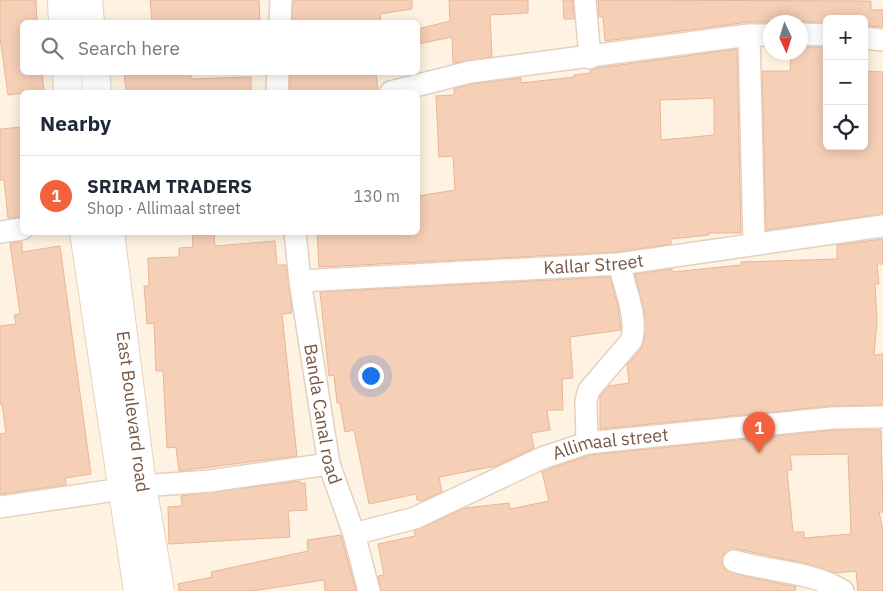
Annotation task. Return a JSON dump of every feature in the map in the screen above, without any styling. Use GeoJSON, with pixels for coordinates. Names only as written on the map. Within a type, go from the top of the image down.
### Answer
{"type":"FeatureCollection","features":[{"type":"Feature","properties":{"kind":"main road"},"geometry":{"type":"LineString","coordinates":[[62,0],[63,20]]}},
{"type":"Feature","properties":{"kind":"main road"},"geometry":{"type":"LineString","coordinates":[[88,0],[90,20]]}},
{"type":"Feature","properties":{"kind":"main road"},"geometry":{"type":"LineString","coordinates":[[67,75],[68,90]]}},
{"type":"Feature","properties":{"kind":"main road"},"geometry":{"type":"LineString","coordinates":[[95,75],[97,90]]}},
{"type":"Feature","properties":{"kind":"main road"},"geometry":{"type":"LineString","coordinates":[[85,235],[131,488],[138,591]]}},
{"type":"Feature","properties":{"kind":"main road","name":"East Boulevard road"},"geometry":{"type":"LineString","coordinates":[[110,235],[131,488],[160,591]]}},
{"type":"Feature","properties":{"kind":"street"},"geometry":{"type":"LineString","coordinates":[[280,20],[281,0]]}},
{"type":"Feature","properties":{"kind":"street"},"geometry":{"type":"LineString","coordinates":[[585,0],[590,58]]}},
{"type":"Feature","properties":{"kind":"street"},"geometry":{"type":"LineString","coordinates":[[808,34],[823,35]]}},
{"type":"Feature","properties":{"kind":"street"},"geometry":{"type":"LineString","coordinates":[[750,35],[754,243]]}},
{"type":"Feature","properties":{"kind":"street"},"geometry":{"type":"LineString","coordinates":[[399,90],[470,72],[590,58],[750,35],[763,35]]}},
{"type":"Feature","properties":{"kind":"street"},"geometry":{"type":"LineString","coordinates":[[868,38],[883,40]]}},
{"type":"Feature","properties":{"kind":"street"},"geometry":{"type":"LineString","coordinates":[[277,90],[278,75]]}},
{"type":"Feature","properties":{"kind":"street","name":"Kallar Street"},"geometry":{"type":"LineString","coordinates":[[300,281],[619,264],[754,243],[883,226]]}},
{"type":"Feature","properties":{"kind":"street"},"geometry":{"type":"LineString","coordinates":[[0,232],[20,229]]}},
{"type":"Feature","properties":{"kind":"street","name":"Banda Canal road"},"geometry":{"type":"LineString","coordinates":[[295,235],[300,281],[329,464],[354,534],[369,591]]}},
{"type":"Feature","properties":{"kind":"street"},"geometry":{"type":"LineString","coordinates":[[587,443],[586,401],[590,390],[630,341],[634,333],[634,322],[619,264]]}},
{"type":"Feature","properties":{"kind":"street","name":"Allimaal street"},"geometry":{"type":"LineString","coordinates":[[354,534],[415,518],[542,458],[587,443],[833,418],[883,417]]}},
{"type":"Feature","properties":{"kind":"street"},"geometry":{"type":"LineString","coordinates":[[0,506],[131,488],[210,481],[329,464]]}},
{"type":"Feature","properties":{"kind":"street"},"geometry":{"type":"LineString","coordinates":[[734,561],[754,567],[786,571],[843,591]]}},
{"type":"Feature","properties":{"kind":"building"},"geometry":{"type":"Polygon","coordinates":[[[0,0],[36,0],[37,20],[20,20],[20,75],[42,75],[44,90],[20,90],[20,94],[8,95],[0,38],[0,0]]]}},
{"type":"Feature","properties":{"kind":"building"},"geometry":{"type":"Polygon","coordinates":[[[150,0],[259,0],[260,20],[152,20],[150,0]]]}},
{"type":"Feature","properties":{"kind":"building"},"geometry":{"type":"Polygon","coordinates":[[[293,0],[412,0],[412,9],[380,14],[381,20],[292,20],[293,0]]]}},
{"type":"Feature","properties":{"kind":"building"},"geometry":{"type":"Polygon","coordinates":[[[449,0],[528,0],[528,13],[490,15],[492,57],[453,63],[452,37],[420,44],[420,28],[450,21],[449,0]]]}},
{"type":"Feature","properties":{"kind":"building"},"geometry":{"type":"Polygon","coordinates":[[[563,0],[573,0],[574,19],[564,19],[563,0]]]}},
{"type":"Feature","properties":{"kind":"building"},"geometry":{"type":"Polygon","coordinates":[[[598,0],[871,1],[871,10],[883,10],[883,27],[868,26],[868,15],[823,15],[823,22],[808,22],[808,15],[763,15],[763,22],[749,22],[605,41],[603,17],[599,17],[598,0]]]}},
{"type":"Feature","properties":{"kind":"building"},"geometry":{"type":"Polygon","coordinates":[[[808,47],[823,47],[823,150],[868,150],[868,71],[883,72],[883,214],[766,230],[762,71],[790,71],[791,60],[808,60],[808,47]]]}},
{"type":"Feature","properties":{"kind":"building"},"geometry":{"type":"Polygon","coordinates":[[[737,49],[741,233],[708,233],[709,235],[671,239],[671,244],[618,252],[319,267],[317,235],[420,235],[420,196],[455,190],[453,156],[439,157],[436,96],[454,95],[454,89],[472,84],[521,78],[521,83],[575,77],[574,75],[591,73],[590,70],[737,49]],[[714,98],[660,100],[661,140],[714,135],[714,98]]]}},
{"type":"Feature","properties":{"kind":"building"},"geometry":{"type":"Polygon","coordinates":[[[124,75],[191,75],[191,79],[251,77],[251,90],[126,90],[124,75]]]}},
{"type":"Feature","properties":{"kind":"building"},"geometry":{"type":"Polygon","coordinates":[[[290,75],[376,75],[378,90],[290,90],[290,75]]]}},
{"type":"Feature","properties":{"kind":"building"},"geometry":{"type":"Polygon","coordinates":[[[20,127],[20,217],[8,218],[4,180],[0,180],[0,129],[20,127]]]}},
{"type":"Feature","properties":{"kind":"building"},"geometry":{"type":"Polygon","coordinates":[[[192,235],[214,235],[215,246],[275,241],[277,265],[286,265],[291,301],[292,313],[282,314],[297,456],[179,471],[176,447],[167,448],[163,371],[156,371],[154,323],[147,324],[144,286],[149,286],[148,258],[179,257],[179,248],[193,247],[192,235]]]}},
{"type":"Feature","properties":{"kind":"building"},"geometry":{"type":"Polygon","coordinates":[[[883,239],[883,264],[877,264],[879,284],[875,284],[877,321],[874,355],[883,354],[883,405],[832,406],[600,429],[600,396],[609,386],[629,383],[627,365],[641,349],[645,336],[644,311],[635,274],[672,269],[672,272],[741,265],[741,262],[837,259],[837,245],[883,239]]]}},
{"type":"Feature","properties":{"kind":"building"},"geometry":{"type":"Polygon","coordinates":[[[22,242],[22,252],[60,246],[91,474],[65,478],[66,485],[0,494],[0,434],[6,433],[2,404],[0,404],[0,326],[16,324],[14,315],[20,314],[10,243],[22,242]]]}},
{"type":"Feature","properties":{"kind":"building"},"geometry":{"type":"Polygon","coordinates":[[[610,277],[618,306],[621,330],[570,337],[573,378],[562,379],[563,410],[547,410],[550,430],[531,433],[534,448],[496,466],[439,477],[442,492],[421,501],[417,500],[416,494],[369,504],[354,430],[345,432],[340,403],[337,403],[334,375],[329,376],[320,292],[610,277]]]}},
{"type":"Feature","properties":{"kind":"building"},"geometry":{"type":"Polygon","coordinates":[[[834,430],[881,430],[883,512],[879,512],[883,530],[883,591],[858,591],[856,571],[835,573],[808,564],[737,549],[725,552],[722,557],[722,565],[726,570],[744,576],[796,587],[795,591],[381,591],[378,576],[384,575],[378,544],[415,536],[414,531],[465,508],[509,503],[510,509],[549,501],[542,472],[590,455],[834,430]],[[848,454],[790,455],[792,470],[787,470],[793,532],[804,532],[804,538],[851,534],[848,454]]]}},
{"type":"Feature","properties":{"kind":"building"},"geometry":{"type":"Polygon","coordinates":[[[300,481],[300,484],[305,483],[307,510],[288,511],[290,537],[169,544],[168,507],[182,506],[181,496],[300,481]]]}},
{"type":"Feature","properties":{"kind":"building"},"geometry":{"type":"Polygon","coordinates":[[[341,535],[356,591],[325,591],[324,580],[252,591],[179,591],[178,584],[212,577],[211,572],[308,551],[307,540],[341,535]]]}},
{"type":"Feature","properties":{"kind":"place","name":"SRIRAM TRADERS"},"geometry":{"type":"Point","coordinates":[759,453]}}]}
